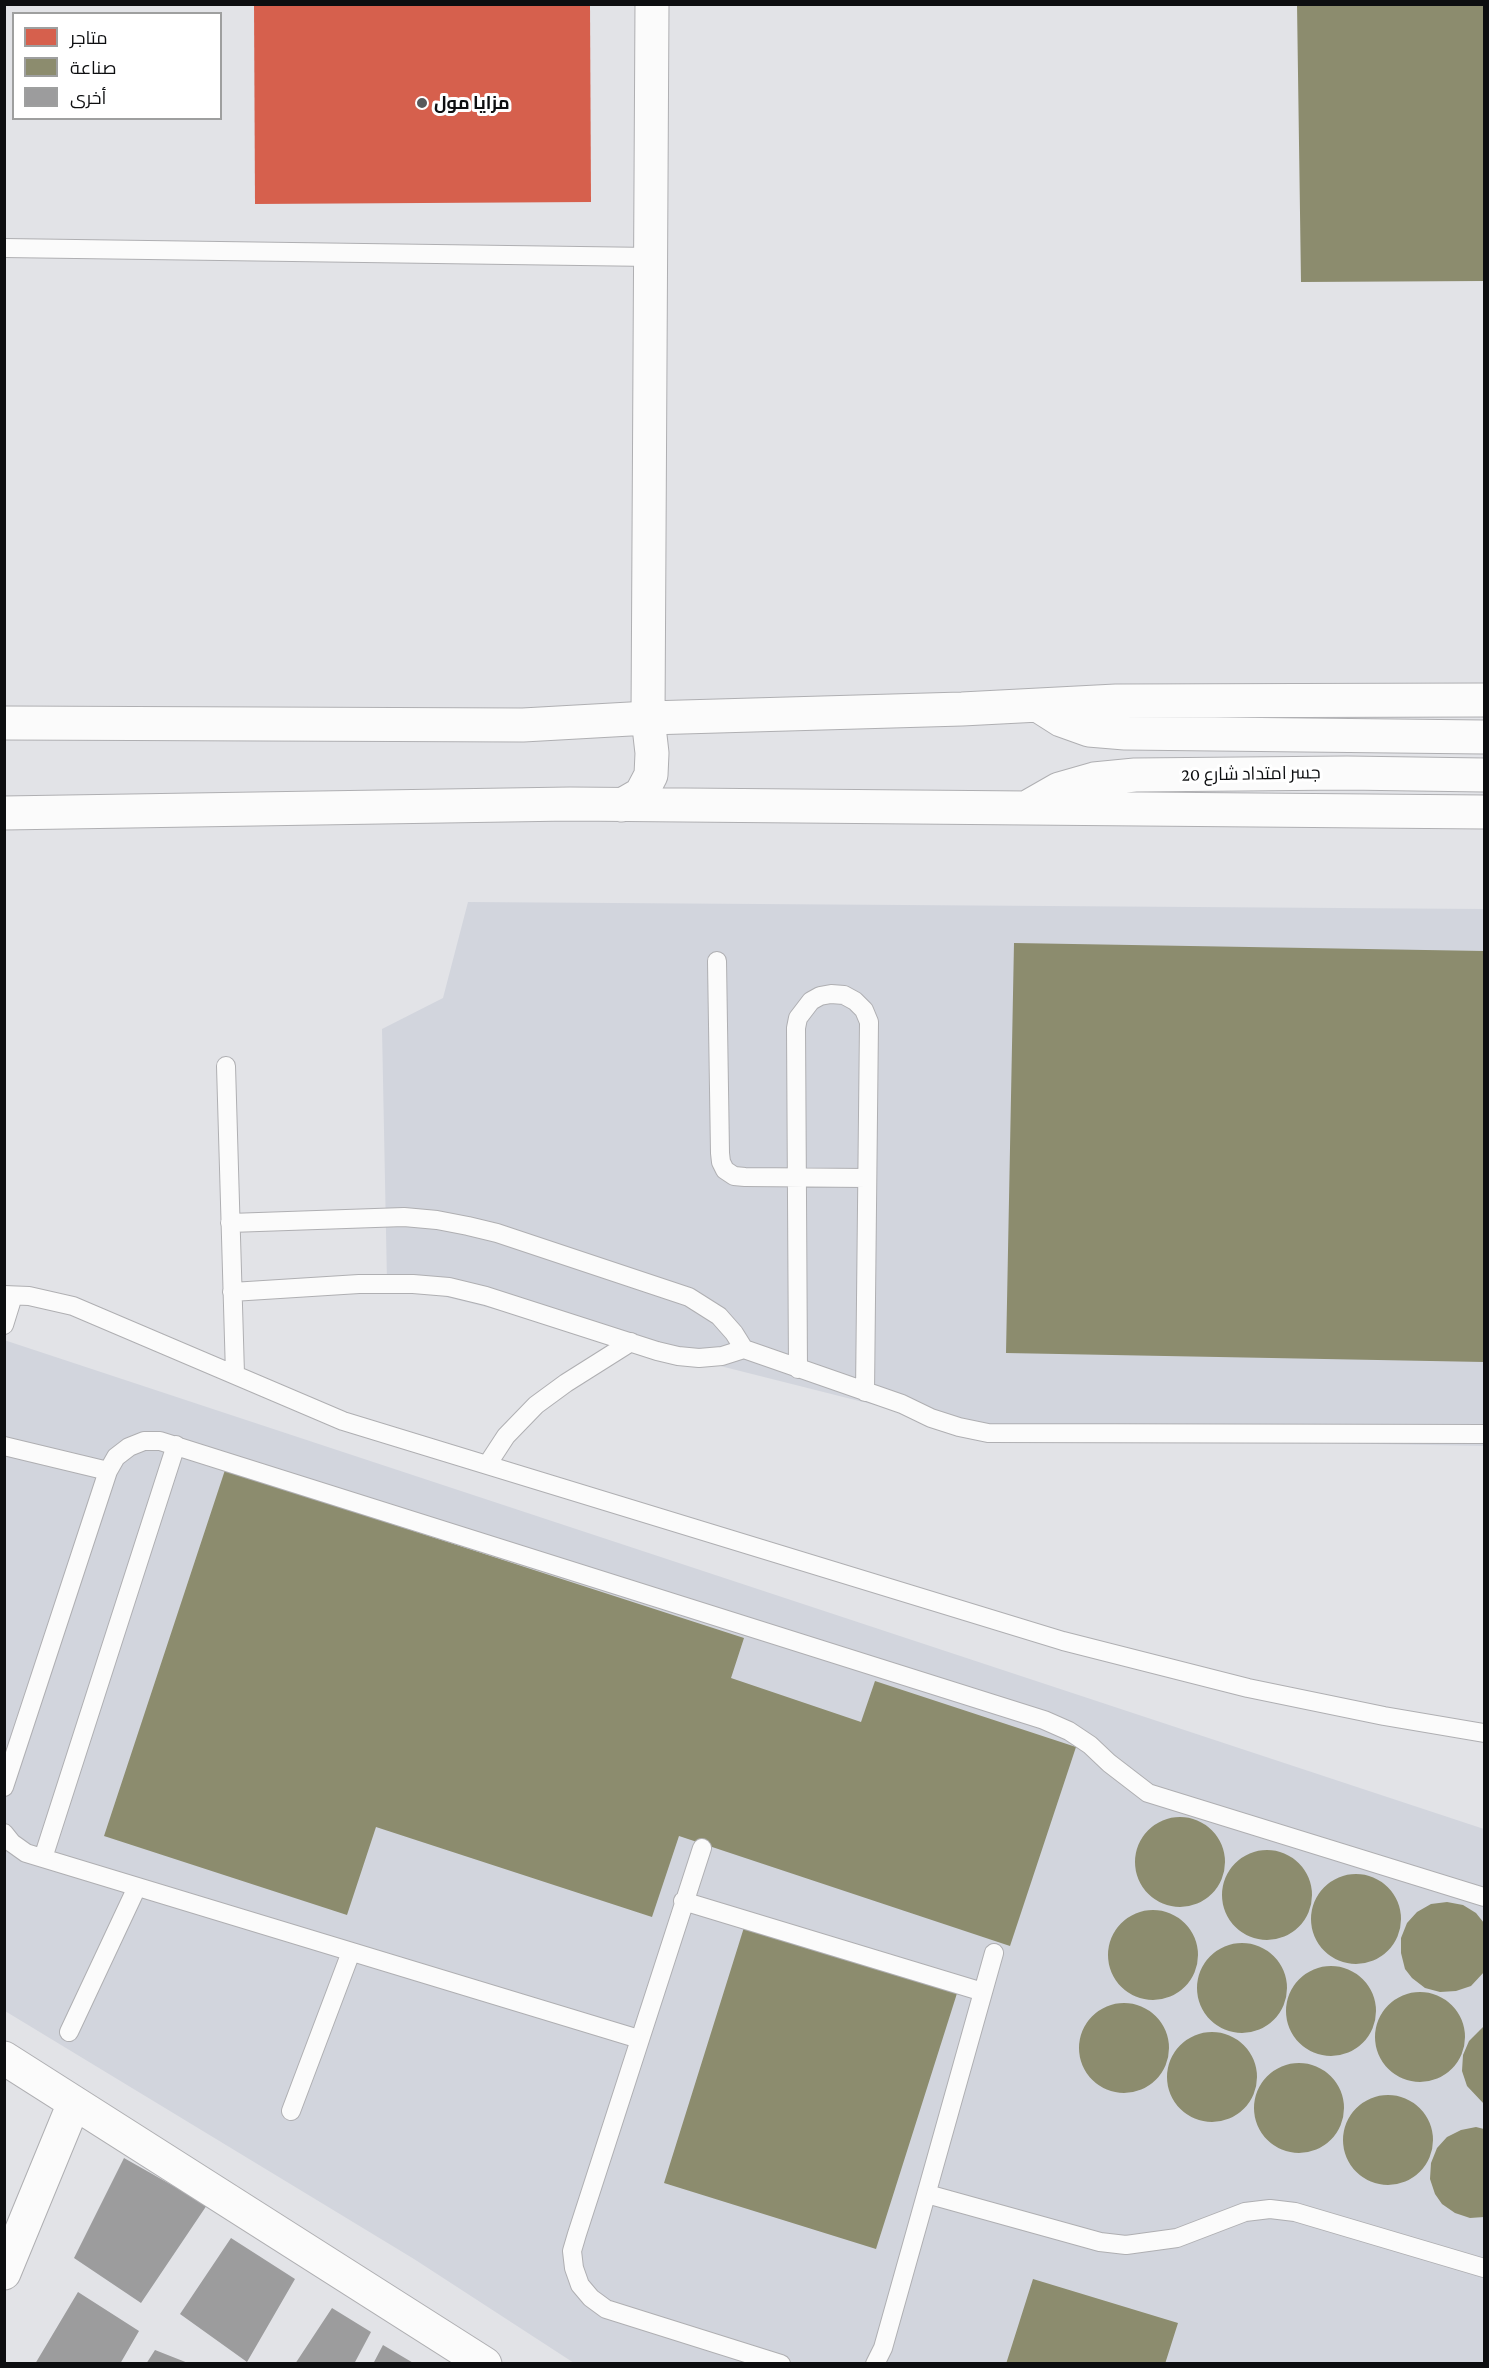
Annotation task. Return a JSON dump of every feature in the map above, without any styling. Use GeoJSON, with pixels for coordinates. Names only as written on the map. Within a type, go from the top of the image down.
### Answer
{"type":"FeatureCollection","features":[{"type":"Feature","properties":{"kind":"main road"},"geometry":{"type":"LineString","coordinates":[[622,805],[641,794],[651,775],[652,753],[648,718],[652,4]]}},
{"type":"Feature","properties":{"kind":"main road"},"geometry":{"type":"LineString","coordinates":[[4,723],[523,725],[648,718],[962,709],[1036,704],[1197,699],[1485,700]]}},
{"type":"Feature","properties":{"kind":"main road"},"geometry":{"type":"LineString","coordinates":[[1036,704],[1061,720],[1089,730],[1101,731],[1485,737]]}},
{"type":"Feature","properties":{"kind":"main road","name":"جسر امتداد شارع 20"},"geometry":{"type":"LineString","coordinates":[[1024,808],[1059,789],[1094,779],[1135,775],[1347,773],[1485,775]]}},
{"type":"Feature","properties":{"kind":"main road"},"geometry":{"type":"LineString","coordinates":[[4,813],[622,805],[1485,812]]}},
{"type":"Feature","properties":{"kind":"main road"},"geometry":{"type":"LineString","coordinates":[[4,2058],[485,2364]]}},
{"type":"Feature","properties":{"kind":"main road"},"geometry":{"type":"LineString","coordinates":[[4,2272],[74,2103]]}},
{"type":"Feature","properties":{"kind":"lane"},"geometry":{"type":"LineString","coordinates":[[4,248],[652,257]]}},
{"type":"Feature","properties":{"kind":"lane"},"geometry":{"type":"LineString","coordinates":[[717,961],[721,1162],[725,1170],[734,1176],[867,1178]]}},
{"type":"Feature","properties":{"kind":"lane"},"geometry":{"type":"LineString","coordinates":[[798,1369],[796,1028],[798,1018],[811,1001],[831,994],[844,995],[864,1010],[869,1022],[865,1392]]}},
{"type":"Feature","properties":{"kind":"lane"},"geometry":{"type":"LineString","coordinates":[[226,1066],[235,1374]]}},
{"type":"Feature","properties":{"kind":"lane"},"geometry":{"type":"LineString","coordinates":[[231,1223],[359,1217],[404,1218],[437,1220],[497,1233],[689,1297],[719,1316],[744,1349],[902,1404],[931,1418],[988,1433],[1485,1434]]}},
{"type":"Feature","properties":{"kind":"lane"},"geometry":{"type":"LineString","coordinates":[[232,1292],[359,1284],[450,1287],[486,1296],[657,1352],[699,1358],[722,1356],[744,1349]]}},
{"type":"Feature","properties":{"kind":"lane"},"geometry":{"type":"LineString","coordinates":[[4,1325],[9,1295],[29,1296],[74,1306],[343,1421],[1063,1641],[1248,1688],[1384,1716],[1485,1733]]}},
{"type":"Feature","properties":{"kind":"lane"},"geometry":{"type":"LineString","coordinates":[[486,1466],[506,1436],[536,1405],[631,1342]]}},
{"type":"Feature","properties":{"kind":"lane"},"geometry":{"type":"LineString","coordinates":[[4,1787],[108,1471],[116,1457],[136,1444],[144,1441],[160,1441],[1044,1720],[1069,1731],[1148,1792],[1485,1897]]}},
{"type":"Feature","properties":{"kind":"lane"},"geometry":{"type":"LineString","coordinates":[[43,1858],[176,1445]]}},
{"type":"Feature","properties":{"kind":"lane"},"geometry":{"type":"LineString","coordinates":[[4,1446],[108,1471]]}},
{"type":"Feature","properties":{"kind":"lane"},"geometry":{"type":"LineString","coordinates":[[4,1833],[12,1844],[26,1853],[639,2039]]}},
{"type":"Feature","properties":{"kind":"lane"},"geometry":{"type":"LineString","coordinates":[[702,1848],[683,1901],[572,2251],[574,2268],[580,2285],[591,2298],[606,2308],[781,2364]]}},
{"type":"Feature","properties":{"kind":"lane"},"geometry":{"type":"LineString","coordinates":[[69,2032],[137,1887]]}},
{"type":"Feature","properties":{"kind":"lane"},"geometry":{"type":"LineString","coordinates":[[683,1901],[983,1992]]}},
{"type":"Feature","properties":{"kind":"lane"},"geometry":{"type":"LineString","coordinates":[[291,2111],[351,1952]]}},
{"type":"Feature","properties":{"kind":"lane"},"geometry":{"type":"LineString","coordinates":[[875,2364],[883,2348],[994,1953]]}},
{"type":"Feature","properties":{"kind":"lane"},"geometry":{"type":"LineString","coordinates":[[927,2194],[1100,2242],[1125,2245],[1177,2238],[1245,2212],[1270,2209],[1295,2212],[1485,2268]]}},
{"type":"Feature","properties":{"kind":"shaded area"},"geometry":{"type":"Polygon","coordinates":[[[468,902],[1484,909],[1484,1446],[1002,1437],[387,1282],[382,1029],[443,998],[468,902]]]}},
{"type":"Feature","properties":{"kind":"shaded area"},"geometry":{"type":"Polygon","coordinates":[[[4,1340],[1484,1829],[1484,2363],[574,2363],[414,2259],[5,2011],[4,1340]]]}},
{"type":"Feature","properties":{"kind":"building: متاجر","name":"مزايا مول"},"geometry":{"type":"Polygon","coordinates":[[[254,4],[590,4],[591,202],[255,204],[254,4]]]}},
{"type":"Feature","properties":{"kind":"building: صناعة"},"geometry":{"type":"Polygon","coordinates":[[[1297,4],[1484,4],[1484,281],[1301,282],[1297,4]]]}},
{"type":"Feature","properties":{"kind":"building: صناعة"},"geometry":{"type":"Polygon","coordinates":[[[1014,943],[1484,951],[1484,1362],[1006,1353],[1014,943]]]}},
{"type":"Feature","properties":{"kind":"building: صناعة"},"geometry":{"type":"Polygon","coordinates":[[[225,1470],[744,1638],[731,1678],[861,1722],[875,1681],[1076,1747],[1010,1946],[679,1836],[652,1917],[376,1827],[347,1915],[104,1836],[225,1470]]]}},
{"type":"Feature","properties":{"kind":"building: صناعة"},"geometry":{"type":"Polygon","coordinates":[[[1180,1817],[1197,1820],[1212,1830],[1222,1845],[1225,1862],[1222,1879],[1212,1894],[1197,1904],[1180,1907],[1163,1904],[1148,1894],[1138,1879],[1135,1862],[1138,1845],[1148,1830],[1163,1820],[1180,1817]]]}},
{"type":"Feature","properties":{"kind":"building: صناعة"},"geometry":{"type":"Polygon","coordinates":[[[1267,1850],[1284,1853],[1299,1863],[1309,1878],[1312,1895],[1309,1912],[1299,1927],[1284,1937],[1267,1940],[1250,1937],[1235,1927],[1225,1912],[1222,1895],[1225,1878],[1235,1863],[1250,1853],[1267,1850]]]}},
{"type":"Feature","properties":{"kind":"building: صناعة"},"geometry":{"type":"Polygon","coordinates":[[[1356,1874],[1373,1877],[1388,1887],[1398,1902],[1401,1919],[1398,1936],[1388,1951],[1373,1961],[1356,1964],[1339,1961],[1324,1951],[1314,1936],[1311,1919],[1314,1902],[1324,1887],[1339,1877],[1356,1874]]]}},
{"type":"Feature","properties":{"kind":"building: صناعة"},"geometry":{"type":"Polygon","coordinates":[[[1447,1902],[1463,1905],[1476,1913],[1484,1923],[1484,1972],[1471,1986],[1456,1991],[1440,1992],[1425,1988],[1405,1969],[1401,1953],[1401,1938],[1407,1923],[1417,1912],[1431,1904],[1447,1902]]]}},
{"type":"Feature","properties":{"kind":"building: صناعة"},"geometry":{"type":"Polygon","coordinates":[[[1153,1910],[1170,1913],[1185,1923],[1195,1938],[1198,1955],[1195,1972],[1185,1987],[1170,1997],[1153,2000],[1136,1997],[1121,1987],[1111,1972],[1108,1955],[1111,1938],[1121,1923],[1136,1913],[1153,1910]]]}},
{"type":"Feature","properties":{"kind":"building: صناعة"},"geometry":{"type":"Polygon","coordinates":[[[746,1921],[959,1987],[876,2249],[664,2183],[746,1921]]]}},
{"type":"Feature","properties":{"kind":"building: صناعة"},"geometry":{"type":"Polygon","coordinates":[[[1242,1943],[1259,1946],[1274,1956],[1284,1971],[1287,1988],[1284,2005],[1274,2020],[1259,2030],[1242,2033],[1225,2030],[1210,2020],[1200,2005],[1197,1988],[1200,1971],[1210,1956],[1225,1946],[1242,1943]]]}},
{"type":"Feature","properties":{"kind":"building: صناعة"},"geometry":{"type":"Polygon","coordinates":[[[1331,1966],[1348,1969],[1363,1979],[1373,1994],[1376,2011],[1373,2028],[1363,2043],[1348,2053],[1331,2056],[1314,2053],[1299,2043],[1289,2028],[1286,2011],[1289,1994],[1299,1979],[1314,1969],[1331,1966]]]}},
{"type":"Feature","properties":{"kind":"building: صناعة"},"geometry":{"type":"Polygon","coordinates":[[[1420,1992],[1437,1995],[1452,2005],[1462,2020],[1465,2037],[1462,2054],[1452,2069],[1437,2079],[1420,2082],[1403,2079],[1388,2069],[1378,2054],[1375,2037],[1378,2020],[1388,2005],[1403,1995],[1420,1992]]]}},
{"type":"Feature","properties":{"kind":"building: صناعة"},"geometry":{"type":"Polygon","coordinates":[[[1124,2003],[1141,2006],[1156,2016],[1166,2031],[1169,2048],[1166,2065],[1156,2080],[1141,2090],[1124,2093],[1107,2090],[1092,2080],[1082,2065],[1079,2048],[1082,2031],[1092,2016],[1107,2006],[1124,2003]]]}},
{"type":"Feature","properties":{"kind":"building: صناعة"},"geometry":{"type":"Polygon","coordinates":[[[1484,2026],[1484,2104],[1467,2086],[1462,2071],[1463,2055],[1469,2041],[1484,2026]]]}},
{"type":"Feature","properties":{"kind":"building: صناعة"},"geometry":{"type":"Polygon","coordinates":[[[1212,2032],[1229,2035],[1244,2045],[1254,2060],[1257,2077],[1254,2094],[1244,2109],[1229,2119],[1212,2122],[1195,2119],[1180,2109],[1170,2094],[1167,2077],[1170,2060],[1180,2045],[1195,2035],[1212,2032]]]}},
{"type":"Feature","properties":{"kind":"building: صناعة"},"geometry":{"type":"Polygon","coordinates":[[[1299,2063],[1316,2066],[1331,2076],[1341,2091],[1344,2108],[1341,2125],[1331,2140],[1316,2150],[1299,2153],[1282,2150],[1267,2140],[1257,2125],[1254,2108],[1257,2091],[1267,2076],[1282,2066],[1299,2063]]]}},
{"type":"Feature","properties":{"kind":"building: صناعة"},"geometry":{"type":"Polygon","coordinates":[[[1388,2095],[1405,2098],[1420,2108],[1430,2123],[1433,2140],[1430,2157],[1420,2172],[1405,2182],[1388,2185],[1371,2182],[1356,2172],[1346,2157],[1343,2140],[1346,2123],[1356,2108],[1371,2098],[1388,2095]]]}},
{"type":"Feature","properties":{"kind":"building: صناعة"},"geometry":{"type":"Polygon","coordinates":[[[1476,2127],[1484,2129],[1484,2217],[1470,2218],[1455,2213],[1442,2204],[1435,2194],[1430,2179],[1431,2163],[1437,2148],[1447,2137],[1461,2130],[1476,2127]]]}},
{"type":"Feature","properties":{"kind":"building: صناعة"},"geometry":{"type":"Polygon","coordinates":[[[1033,2279],[1178,2323],[1165,2364],[1006,2364],[1033,2279]]]}},
{"type":"Feature","properties":{"kind":"building: أخرى"},"geometry":{"type":"Polygon","coordinates":[[[124,2158],[207,2205],[141,2303],[74,2258],[124,2158]]]}},
{"type":"Feature","properties":{"kind":"building: أخرى"},"geometry":{"type":"Polygon","coordinates":[[[231,2238],[295,2279],[247,2362],[180,2314],[231,2238]]]}},
{"type":"Feature","properties":{"kind":"building: أخرى"},"geometry":{"type":"Polygon","coordinates":[[[78,2292],[139,2331],[120,2364],[35,2364],[78,2292]]]}},
{"type":"Feature","properties":{"kind":"building: أخرى"},"geometry":{"type":"Polygon","coordinates":[[[332,2308],[371,2332],[354,2364],[295,2364],[332,2308]]]}},
{"type":"Feature","properties":{"kind":"building: أخرى"},"geometry":{"type":"Polygon","coordinates":[[[383,2345],[415,2364],[373,2364],[383,2345]]]}},
{"type":"Feature","properties":{"kind":"building: أخرى"},"geometry":{"type":"Polygon","coordinates":[[[155,2350],[188,2363],[188,2364],[146,2364],[155,2350]]]}},
{"type":"Feature","properties":{"kind":"place","name":"مزايا مول"},"geometry":{"type":"Point","coordinates":[422,103]}}]}
